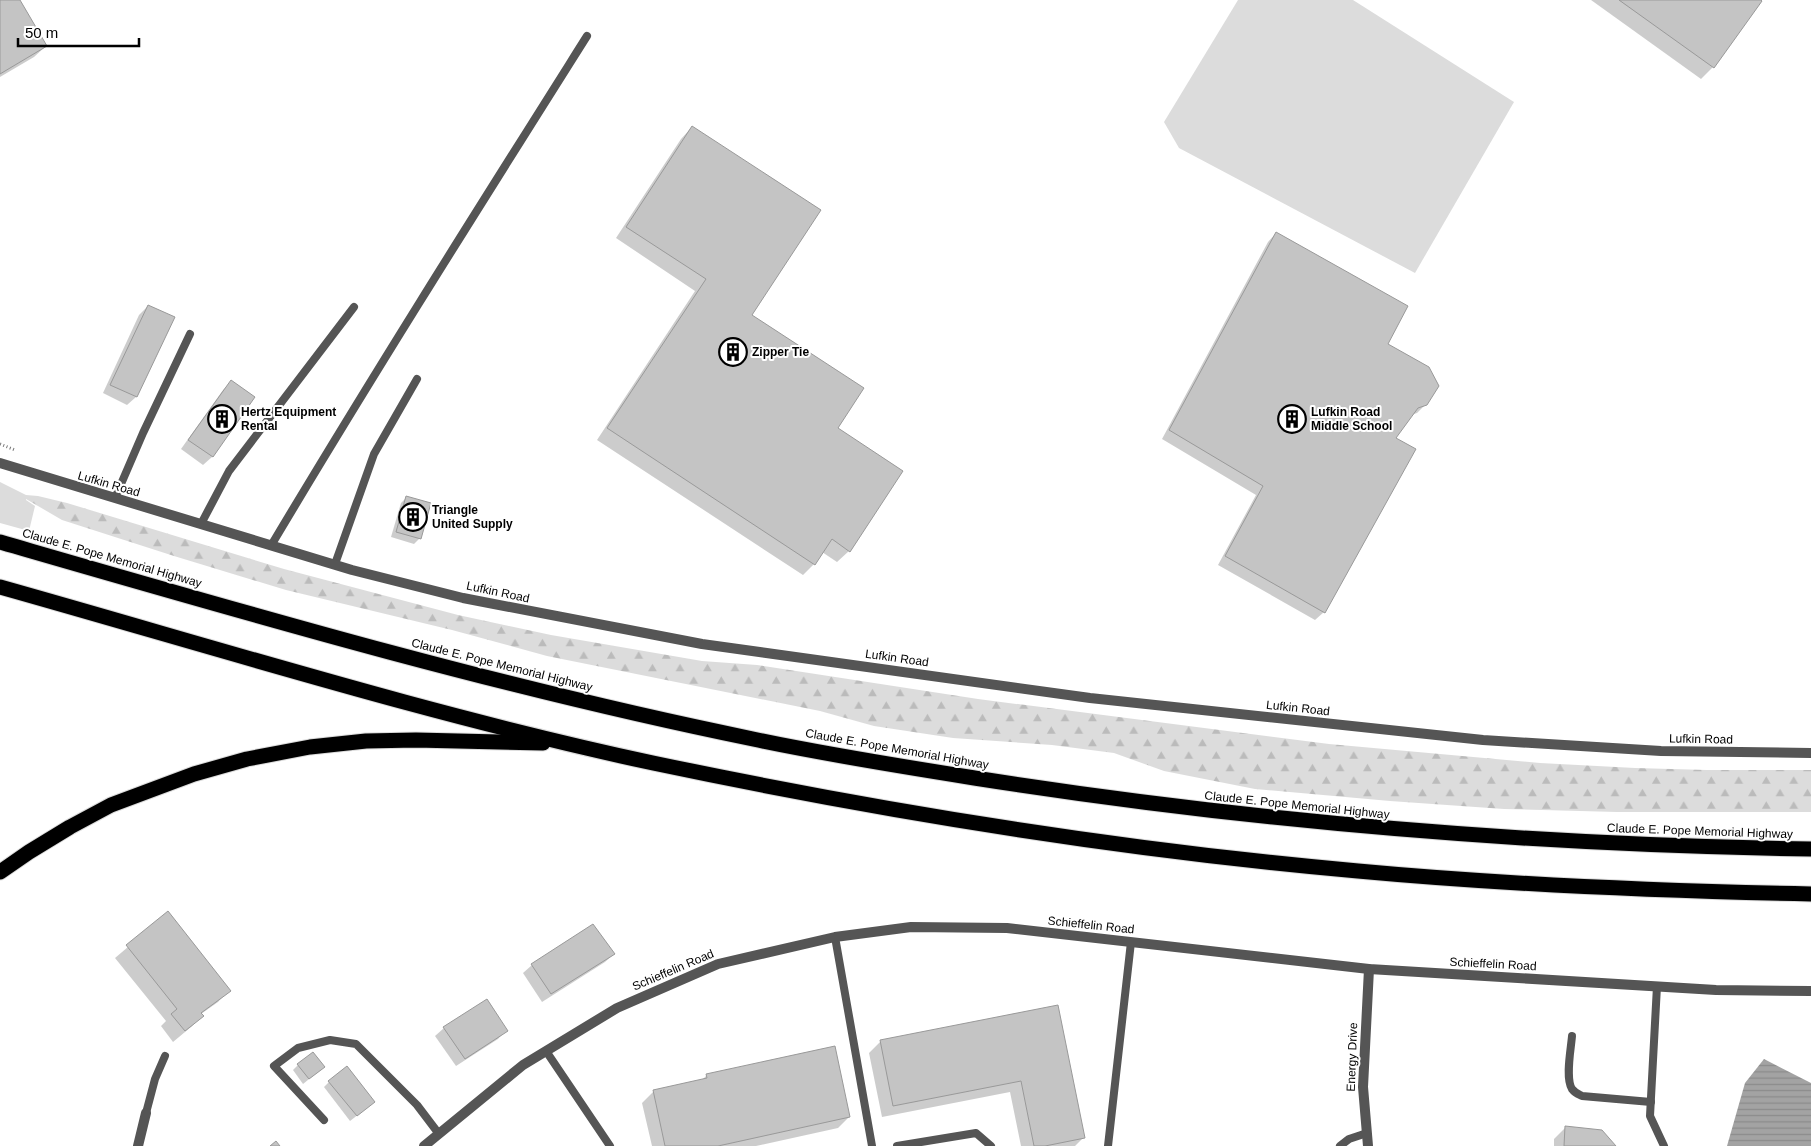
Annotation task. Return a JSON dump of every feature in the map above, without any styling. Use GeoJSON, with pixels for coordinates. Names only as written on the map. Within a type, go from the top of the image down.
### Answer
{"type":"FeatureCollection","features":[{"type":"Feature","properties":{"kind":"highway","name":"Claude E. Pope Memorial Highway"},"geometry":{"type":"LineString","coordinates":[[0,542],[290,625],[556,695],[757,740],[905,767],[1096,797],[1225,813],[1403,831],[1562,842],[1811,850]]}},
{"type":"Feature","properties":{"kind":"highway"},"geometry":{"type":"LineString","coordinates":[[0,587],[423,707],[651,762],[844,801],[1034,833],[1180,852],[1357,871],[1563,886],[1811,894]]}},
{"type":"Feature","properties":{"kind":"highway"},"geometry":{"type":"LineString","coordinates":[[0,872],[61,832],[111,805],[194,774],[247,759],[366,741],[566,743]]}},
{"type":"Feature","properties":{"kind":"street","name":"Lufkin Road"},"geometry":{"type":"LineString","coordinates":[[0,463],[335,564],[463,598],[702,644],[1090,698],[1483,740],[1661,751],[1811,753]]}},
{"type":"Feature","properties":{"kind":"street","name":"Schieffelin Road"},"geometry":{"type":"LineString","coordinates":[[424,1146],[523,1065],[617,1008],[718,964],[835,937],[911,927],[1007,928],[1369,969],[1716,990],[1811,990]]}},
{"type":"Feature","properties":{"kind":"street","name":"Energy Drive"},"geometry":{"type":"LineString","coordinates":[[1368,1146],[1362,1087],[1369,969]]}},
{"type":"Feature","properties":{"kind":"street"},"geometry":{"type":"LineString","coordinates":[[138,1146],[146,1113]]}},
{"type":"Feature","properties":{"kind":"lane"},"geometry":{"type":"LineString","coordinates":[[272,544],[417,306],[587,36]]}},
{"type":"Feature","properties":{"kind":"lane"},"geometry":{"type":"LineString","coordinates":[[201,524],[229,471],[354,307]]}},
{"type":"Feature","properties":{"kind":"lane"},"geometry":{"type":"LineString","coordinates":[[115,498],[143,433],[190,334]]}},
{"type":"Feature","properties":{"kind":"lane"},"geometry":{"type":"LineString","coordinates":[[335,564],[374,454],[417,379]]}},
{"type":"Feature","properties":{"kind":"lane"},"geometry":{"type":"LineString","coordinates":[[835,937],[872,1146]]}},
{"type":"Feature","properties":{"kind":"lane"},"geometry":{"type":"LineString","coordinates":[[1108,1146],[1131,942]]}},
{"type":"Feature","properties":{"kind":"lane"},"geometry":{"type":"LineString","coordinates":[[1657,986],[1650,1116],[1659,1139],[1664,1146]]}},
{"type":"Feature","properties":{"kind":"lane"},"geometry":{"type":"LineString","coordinates":[[1572,1036],[1569,1079],[1571,1087],[1575,1092],[1582,1096],[1651,1102]]}},
{"type":"Feature","properties":{"kind":"lane"},"geometry":{"type":"LineString","coordinates":[[324,1120],[274,1066],[298,1048],[330,1040],[356,1044],[417,1106],[439,1134]]}},
{"type":"Feature","properties":{"kind":"lane"},"geometry":{"type":"LineString","coordinates":[[546,1051],[610,1146]]}},
{"type":"Feature","properties":{"kind":"lane"},"geometry":{"type":"LineString","coordinates":[[146,1113],[155,1079],[166,1056]]}},
{"type":"Feature","properties":{"kind":"lane"},"geometry":{"type":"LineString","coordinates":[[897,1146],[976,1133],[991,1146]]}},
{"type":"Feature","properties":{"kind":"lane"},"geometry":{"type":"LineString","coordinates":[[1340,1146],[1349,1138],[1366,1134]]}},
{"type":"Feature","properties":{"kind":"path"},"geometry":{"type":"LineString","coordinates":[[0,444],[15,450]]}},
{"type":"Feature","properties":{"kind":"green space"},"geometry":{"type":"Polygon","coordinates":[[[1238,0],[1353,0],[1514,102],[1415,273],[1179,148],[1164,122],[1238,0]]]}},
{"type":"Feature","properties":{"kind":"green space"},"geometry":{"type":"Polygon","coordinates":[[[0,482],[26,495],[26,500],[35,506],[29,531],[0,523],[0,482]]]}},
{"type":"Feature","properties":{"kind":"green space"},"geometry":{"type":"Polygon","coordinates":[[[26,495],[67,503],[284,569],[458,615],[551,635],[702,661],[757,665],[978,699],[1329,744],[1540,763],[1707,770],[1811,770],[1811,812],[1617,812],[1504,809],[1255,789],[1164,771],[1114,753],[1052,745],[953,738],[874,726],[820,711],[547,656],[452,630],[286,590],[62,520],[26,499],[26,495]]]}},
{"type":"Feature","properties":{"kind":"shaded area"},"geometry":{"type":"Polygon","coordinates":[[[1764,1059],[1811,1083],[1811,1146],[1727,1146],[1745,1083],[1764,1059]]]}},
{"type":"Feature","properties":{"kind":"building"},"geometry":{"type":"Polygon","coordinates":[[[0,0],[20,0],[47,46],[0,74],[0,0]]]}},
{"type":"Feature","properties":{"kind":"building"},"geometry":{"type":"Polygon","coordinates":[[[1619,0],[1761,0],[1762,1],[1714,68],[1619,0]]]}},
{"type":"Feature","properties":{"kind":"building","name":"Zipper Tie"},"geometry":{"type":"Polygon","coordinates":[[[692,126],[821,210],[752,315],[864,388],[838,428],[903,471],[850,552],[832,539],[815,565],[607,428],[706,279],[626,227],[692,126]]]}},
{"type":"Feature","properties":{"kind":"building","name":"Lufkin Road Middle School"},"geometry":{"type":"Polygon","coordinates":[[[1276,232],[1408,306],[1388,344],[1429,367],[1439,386],[1427,405],[1418,408],[1396,438],[1416,449],[1325,613],[1225,556],[1263,486],[1169,430],[1276,232]]]}},
{"type":"Feature","properties":{"kind":"building"},"geometry":{"type":"Polygon","coordinates":[[[148,305],[175,317],[137,397],[110,385],[148,305]]]}},
{"type":"Feature","properties":{"kind":"building","name":"Hertz Equipment Rental"},"geometry":{"type":"Polygon","coordinates":[[[231,380],[255,397],[213,457],[188,440],[231,380]]]}},
{"type":"Feature","properties":{"kind":"building","name":"Triangle United Supply"},"geometry":{"type":"Polygon","coordinates":[[[406,496],[431,503],[421,539],[396,532],[406,496]]]}},
{"type":"Feature","properties":{"kind":"building"},"geometry":{"type":"Polygon","coordinates":[[[168,911],[231,991],[201,1013],[204,1016],[185,1031],[171,1014],[177,1009],[126,945],[168,911]]]}},
{"type":"Feature","properties":{"kind":"building"},"geometry":{"type":"Polygon","coordinates":[[[593,924],[615,954],[551,994],[531,964],[593,924]]]}},
{"type":"Feature","properties":{"kind":"building"},"geometry":{"type":"Polygon","coordinates":[[[487,999],[508,1031],[465,1059],[443,1027],[487,999]]]}},
{"type":"Feature","properties":{"kind":"building"},"geometry":{"type":"Polygon","coordinates":[[[1058,1005],[1085,1138],[1045,1146],[1034,1146],[1021,1081],[893,1106],[880,1040],[1058,1005]]]}},
{"type":"Feature","properties":{"kind":"building"},"geometry":{"type":"Polygon","coordinates":[[[835,1046],[850,1117],[718,1146],[665,1146],[653,1090],[707,1078],[706,1074],[835,1046]]]}},
{"type":"Feature","properties":{"kind":"building"},"geometry":{"type":"Polygon","coordinates":[[[313,1052],[325,1067],[309,1079],[297,1064],[313,1052]]]}},
{"type":"Feature","properties":{"kind":"building"},"geometry":{"type":"Polygon","coordinates":[[[347,1066],[375,1102],[357,1116],[328,1081],[347,1066]]]}},
{"type":"Feature","properties":{"kind":"building"},"geometry":{"type":"Polygon","coordinates":[[[1565,1126],[1602,1130],[1616,1146],[1564,1146],[1565,1126]]]}},
{"type":"Feature","properties":{"kind":"building"},"geometry":{"type":"Polygon","coordinates":[[[276,1141],[280,1146],[270,1146],[276,1141]]]}},
{"type":"Feature","properties":{"kind":"place","name":"Zipper Tie"},"geometry":{"type":"Point","coordinates":[733,352]}},
{"type":"Feature","properties":{"kind":"place","name":"Hertz Equipment Rental"},"geometry":{"type":"Point","coordinates":[222,419]}},
{"type":"Feature","properties":{"kind":"place","name":"Lufkin Road Middle School"},"geometry":{"type":"Point","coordinates":[1292,419]}},
{"type":"Feature","properties":{"kind":"place","name":"Triangle United Supply"},"geometry":{"type":"Point","coordinates":[413,517]}}]}
